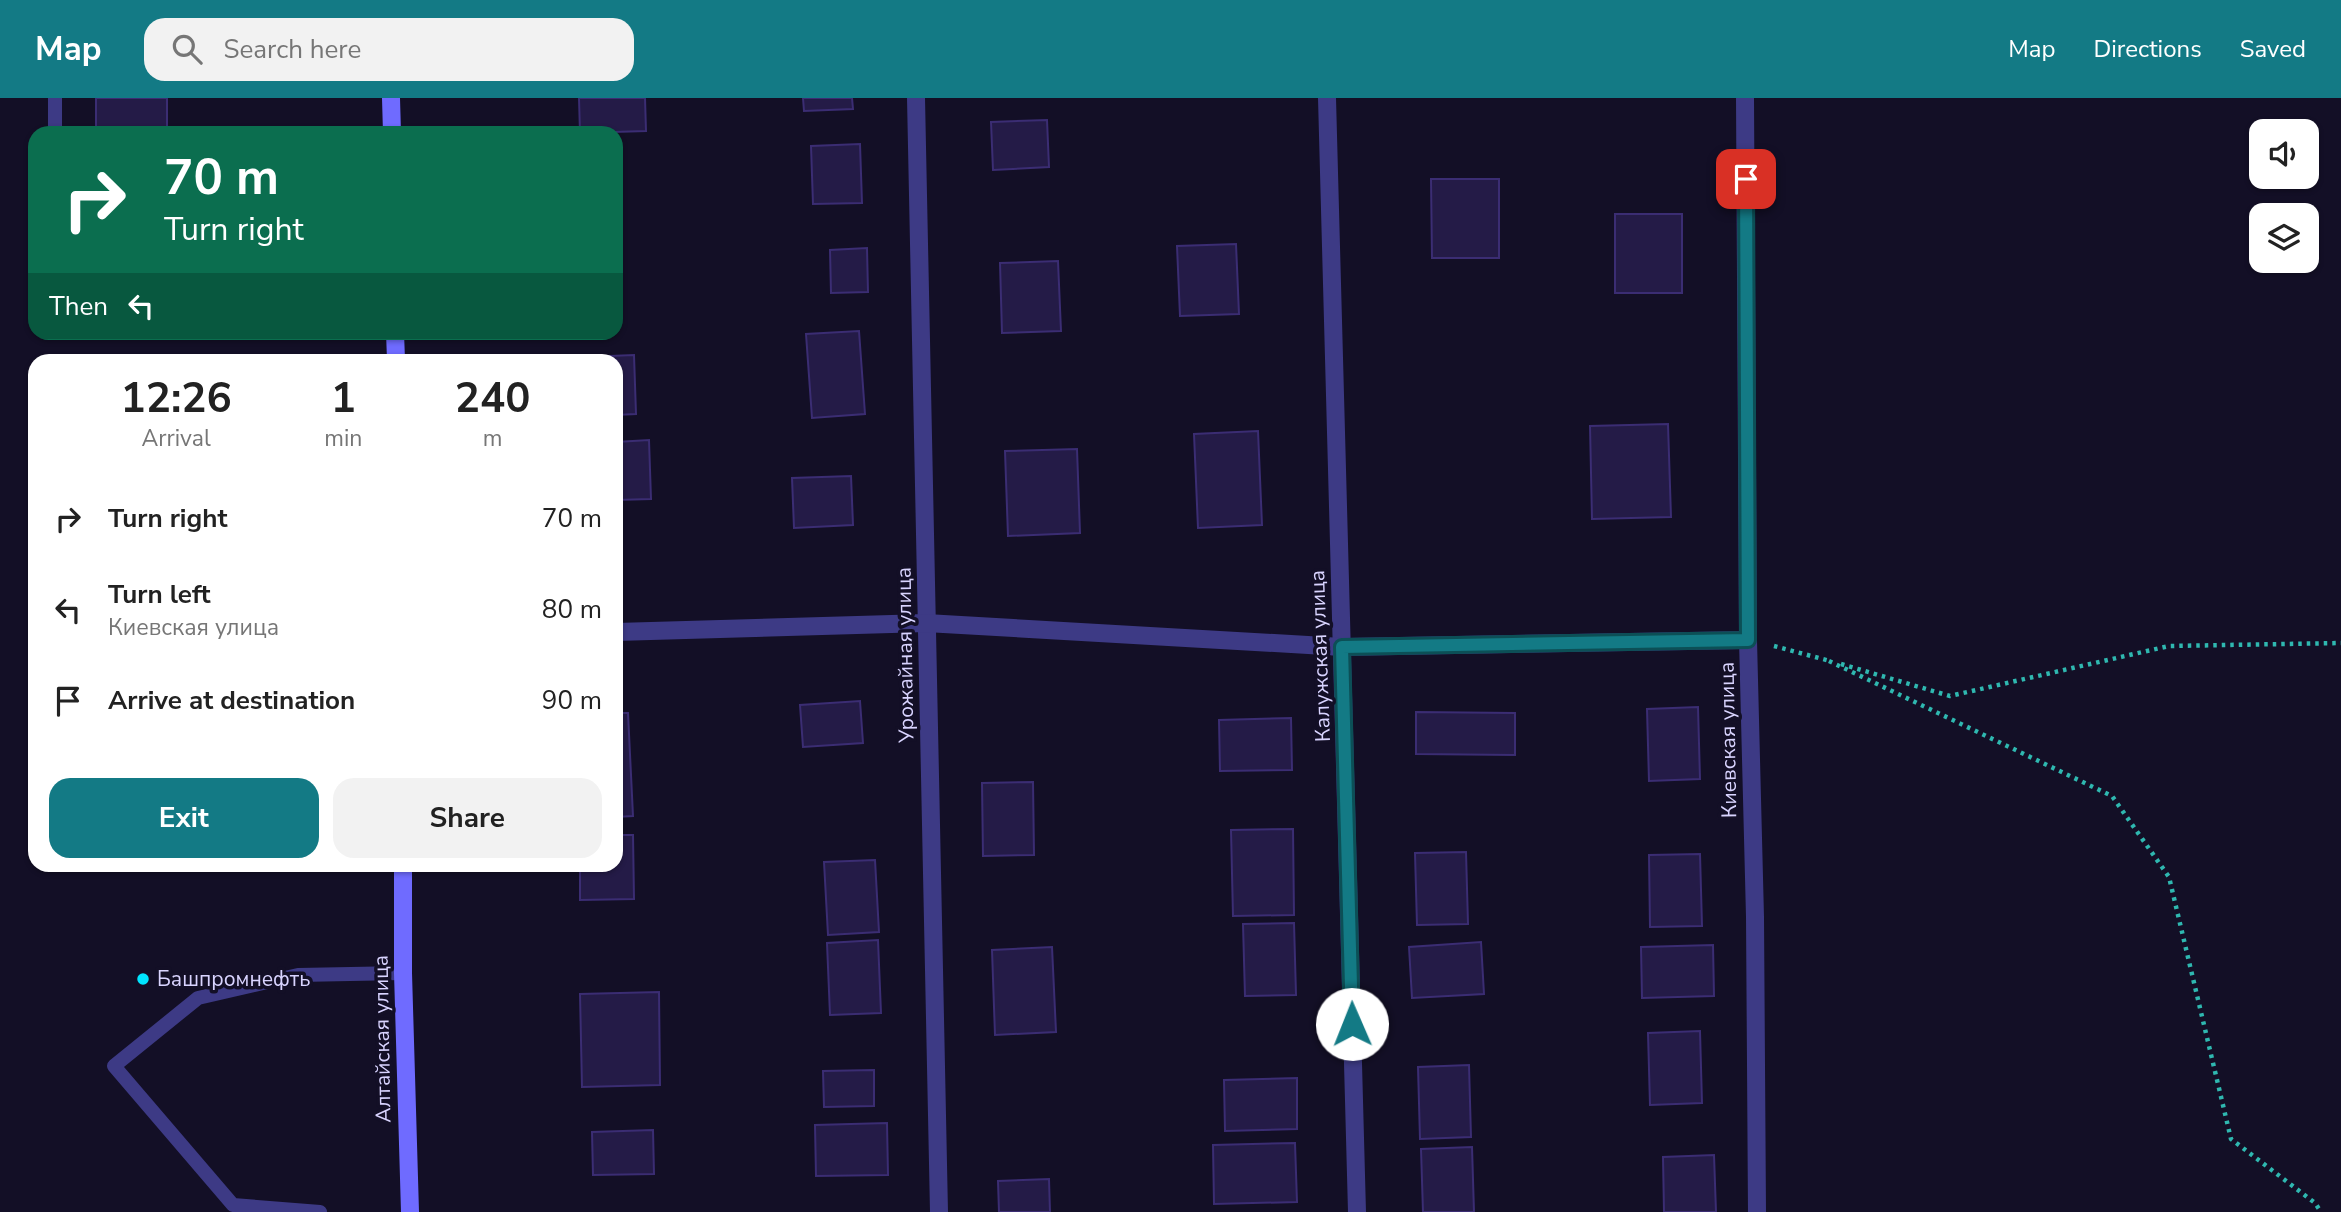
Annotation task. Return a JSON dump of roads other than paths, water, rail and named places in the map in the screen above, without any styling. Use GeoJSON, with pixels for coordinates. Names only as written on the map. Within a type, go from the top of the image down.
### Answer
{"type":"FeatureCollection","features":[{"type":"Feature","properties":{"kind":"main road"},"geometry":{"type":"LineString","coordinates":[[391,98],[392,126]]}},
{"type":"Feature","properties":{"kind":"main road","name":"Алтайская улица"},"geometry":{"type":"LineString","coordinates":[[403,872],[410,1212]]}},
{"type":"Feature","properties":{"kind":"street","name":"Урожайная улица"},"geometry":{"type":"LineString","coordinates":[[916,98],[939,1212]]}},
{"type":"Feature","properties":{"kind":"street","name":"Калужская улица"},"geometry":{"type":"LineString","coordinates":[[1326,98],[1357,1212]]}},
{"type":"Feature","properties":{"kind":"street","name":"Киевская улица"},"geometry":{"type":"LineString","coordinates":[[1745,98],[1748,640],[1755,917],[1757,1212]]}},
{"type":"Feature","properties":{"kind":"street"},"geometry":{"type":"LineString","coordinates":[[623,632],[926,623],[1342,647],[1748,640]]}},
{"type":"Feature","properties":{"kind":"lane"},"geometry":{"type":"LineString","coordinates":[[55,98],[55,126]]}},
{"type":"Feature","properties":{"kind":"lane"},"geometry":{"type":"LineString","coordinates":[[320,1212],[233,1205],[114,1066],[198,998],[298,975],[403,973]]}},
{"type":"Feature","properties":{"kind":"place","name":"Башпромнефть"},"geometry":{"type":"Point","coordinates":[143,979]}}]}
